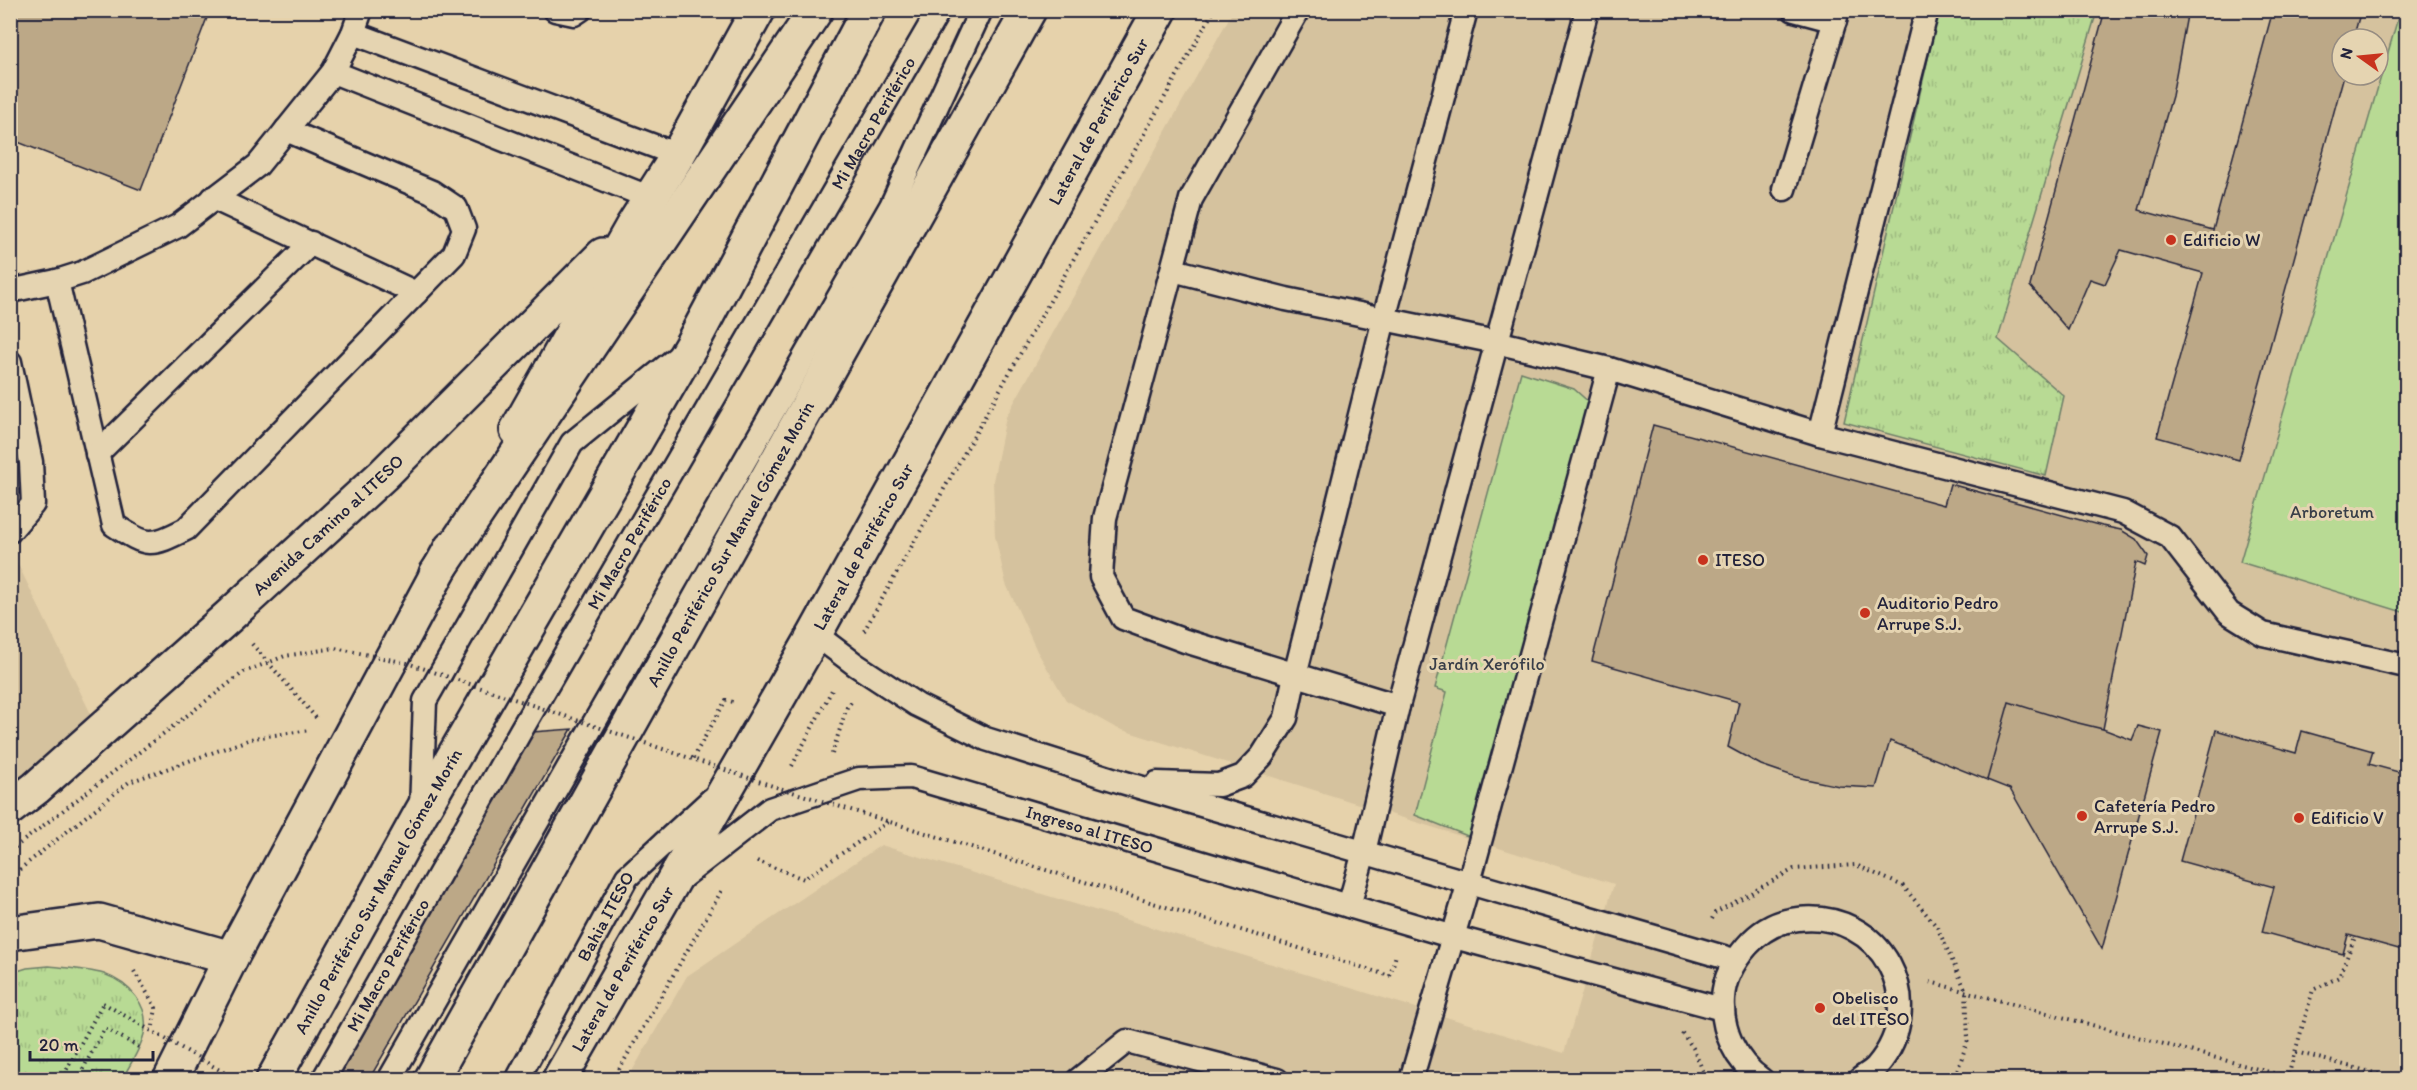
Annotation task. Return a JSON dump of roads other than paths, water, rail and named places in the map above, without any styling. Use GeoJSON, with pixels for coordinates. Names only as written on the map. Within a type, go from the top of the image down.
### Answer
{"type":"FeatureCollection","features":[{"type":"Feature","properties":{"kind":"main road"},"geometry":{"type":"LineString","coordinates":[[173,1073],[231,958],[335,739],[436,574],[632,226],[678,155],[758,10]]}},
{"type":"Feature","properties":{"kind":"main road"},"geometry":{"type":"LineString","coordinates":[[436,574],[816,10]]}},
{"type":"Feature","properties":{"kind":"main road","name":"Anillo Periférico Sur Manuel Gómez Morín"},"geometry":{"type":"LineString","coordinates":[[273,1080],[421,813],[692,346],[869,10]]}},
{"type":"Feature","properties":{"kind":"main road","name":"Anillo Periférico Sur Manuel Gómez Morín"},"geometry":{"type":"LineString","coordinates":[[431,1080],[1029,10]]}},
{"type":"Feature","properties":{"kind":"main road","name":"Lateral de Periférico Sur"},"geometry":{"type":"LineString","coordinates":[[559,1080],[815,634],[1160,10]]}},
{"type":"Feature","properties":{"kind":"main road","name":"Avenida Camino al ITESO"},"geometry":{"type":"LineString","coordinates":[[10,808],[36,788],[228,617],[383,475],[632,226]]}},
{"type":"Feature","properties":{"kind":"main road"},"geometry":{"type":"LineString","coordinates":[[10,933],[99,921],[231,958]]}},
{"type":"Feature","properties":{"kind":"main road"},"geometry":{"type":"LineString","coordinates":[[445,1080],[514,933]]}},
{"type":"Feature","properties":{"kind":"lane"},"geometry":{"type":"LineString","coordinates":[[10,291],[82,273],[178,226],[258,165],[333,72],[353,33],[361,10]]}},
{"type":"Feature","properties":{"kind":"lane"},"geometry":{"type":"LineString","coordinates":[[555,10],[574,14],[580,10]]}},
{"type":"Feature","properties":{"kind":"lane","name":"Mi Macro Periférico"},"geometry":{"type":"LineString","coordinates":[[323,1080],[520,732],[939,10]]}},
{"type":"Feature","properties":{"kind":"lane"},"geometry":{"type":"LineString","coordinates":[[389,1080],[891,206],[981,10]]}},
{"type":"Feature","properties":{"kind":"lane"},"geometry":{"type":"LineString","coordinates":[[1298,10],[1191,200],[1104,518],[1101,577],[1124,618],[1185,642],[1398,706]]}},
{"type":"Feature","properties":{"kind":"lane"},"geometry":{"type":"LineString","coordinates":[[1122,782],[1219,785],[1243,776],[1262,756],[1286,718],[1294,675],[1384,319],[1466,10]]}},
{"type":"Feature","properties":{"kind":"lane"},"geometry":{"type":"LineString","coordinates":[[1349,906],[1398,706],[1587,10]]}},
{"type":"Feature","properties":{"kind":"lane"},"geometry":{"type":"LineString","coordinates":[[1784,189],[1837,16],[1794,10]]}},
{"type":"Feature","properties":{"kind":"lane"},"geometry":{"type":"LineString","coordinates":[[1820,434],[1927,10]]}},
{"type":"Feature","properties":{"kind":"lane"},"geometry":{"type":"LineString","coordinates":[[353,33],[678,155]]}},
{"type":"Feature","properties":{"kind":"lane"},"geometry":{"type":"LineString","coordinates":[[333,72],[651,198]]}},
{"type":"Feature","properties":{"kind":"lane"},"geometry":{"type":"LineString","coordinates":[[57,281],[114,525],[139,541],[161,542],[186,529],[454,254],[464,229],[456,208],[432,192],[286,130]]}},
{"type":"Feature","properties":{"kind":"lane"},"geometry":{"type":"LineString","coordinates":[[213,198],[416,293]]}},
{"type":"Feature","properties":{"kind":"lane"},"geometry":{"type":"LineString","coordinates":[[97,454],[311,243]]}},
{"type":"Feature","properties":{"kind":"lane"},"geometry":{"type":"LineString","coordinates":[[1173,270],[1286,299],[1496,342],[1609,369],[1820,434],[2123,512],[2170,537],[2229,613],[2263,634],[2406,666]]}},
{"type":"Feature","properties":{"kind":"lane"},"geometry":{"type":"LineString","coordinates":[[421,813],[425,701],[566,453],[572,443],[692,346]]}},
{"type":"Feature","properties":{"kind":"lane"},"geometry":{"type":"LineString","coordinates":[[10,362],[32,462],[33,504],[10,531]]}},
{"type":"Feature","properties":{"kind":"lane"},"geometry":{"type":"LineString","coordinates":[[1411,1080],[1454,937],[1609,369]]}},
{"type":"Feature","properties":{"kind":"lane"},"geometry":{"type":"LineString","coordinates":[[815,634],[917,705],[986,739],[1122,782],[1734,960]]}},
{"type":"Feature","properties":{"kind":"lane","name":"Ingreso al ITESO"},"geometry":{"type":"LineString","coordinates":[[667,890],[770,809],[859,779],[910,777],[1454,937],[1722,1009]]}},
{"type":"Feature","properties":{"kind":"lane","name":"Bahia ITESO"},"geometry":{"type":"LineString","coordinates":[[517,1080],[627,877],[730,783]]}},
{"type":"Feature","properties":{"kind":"lane"},"geometry":{"type":"LineString","coordinates":[[1762,1080],[1751,1072],[1736,1054],[1726,1032],[1722,1009],[1723,992],[1734,960],[1756,936],[1785,920],[1818,916],[1850,925],[1876,945],[1894,973],[1900,1005],[1894,1038],[1870,1075]]}},
{"type":"Feature","properties":{"kind":"lane"},"geometry":{"type":"LineString","coordinates":[[1078,1080],[1127,1041],[1277,1080]]}},
{"type":"Feature","properties":{"kind":"place","name":"Edificio W"},"geometry":{"type":"Point","coordinates":[2171,240]}},
{"type":"Feature","properties":{"kind":"place","name":"ITESO"},"geometry":{"type":"Point","coordinates":[1703,560]}},
{"type":"Feature","properties":{"kind":"place","name":"Auditorio Pedro Arrupe S.J."},"geometry":{"type":"Point","coordinates":[1865,613]}},
{"type":"Feature","properties":{"kind":"place","name":"Cafetería Pedro Arrupe S.J."},"geometry":{"type":"Point","coordinates":[2082,816]}},
{"type":"Feature","properties":{"kind":"place","name":"Edificio V"},"geometry":{"type":"Point","coordinates":[2299,818]}},
{"type":"Feature","properties":{"kind":"place","name":"Obelisco del ITESO"},"geometry":{"type":"Point","coordinates":[1820,1008]}},
{"type":"Feature","properties":{"kind":"park label","name":"Arboretum"},"geometry":{"type":"Point","coordinates":[2332,512]}},
{"type":"Feature","properties":{"kind":"park label","name":"Jardín Xerófilo"},"geometry":{"type":"Point","coordinates":[1487,664]}}]}
